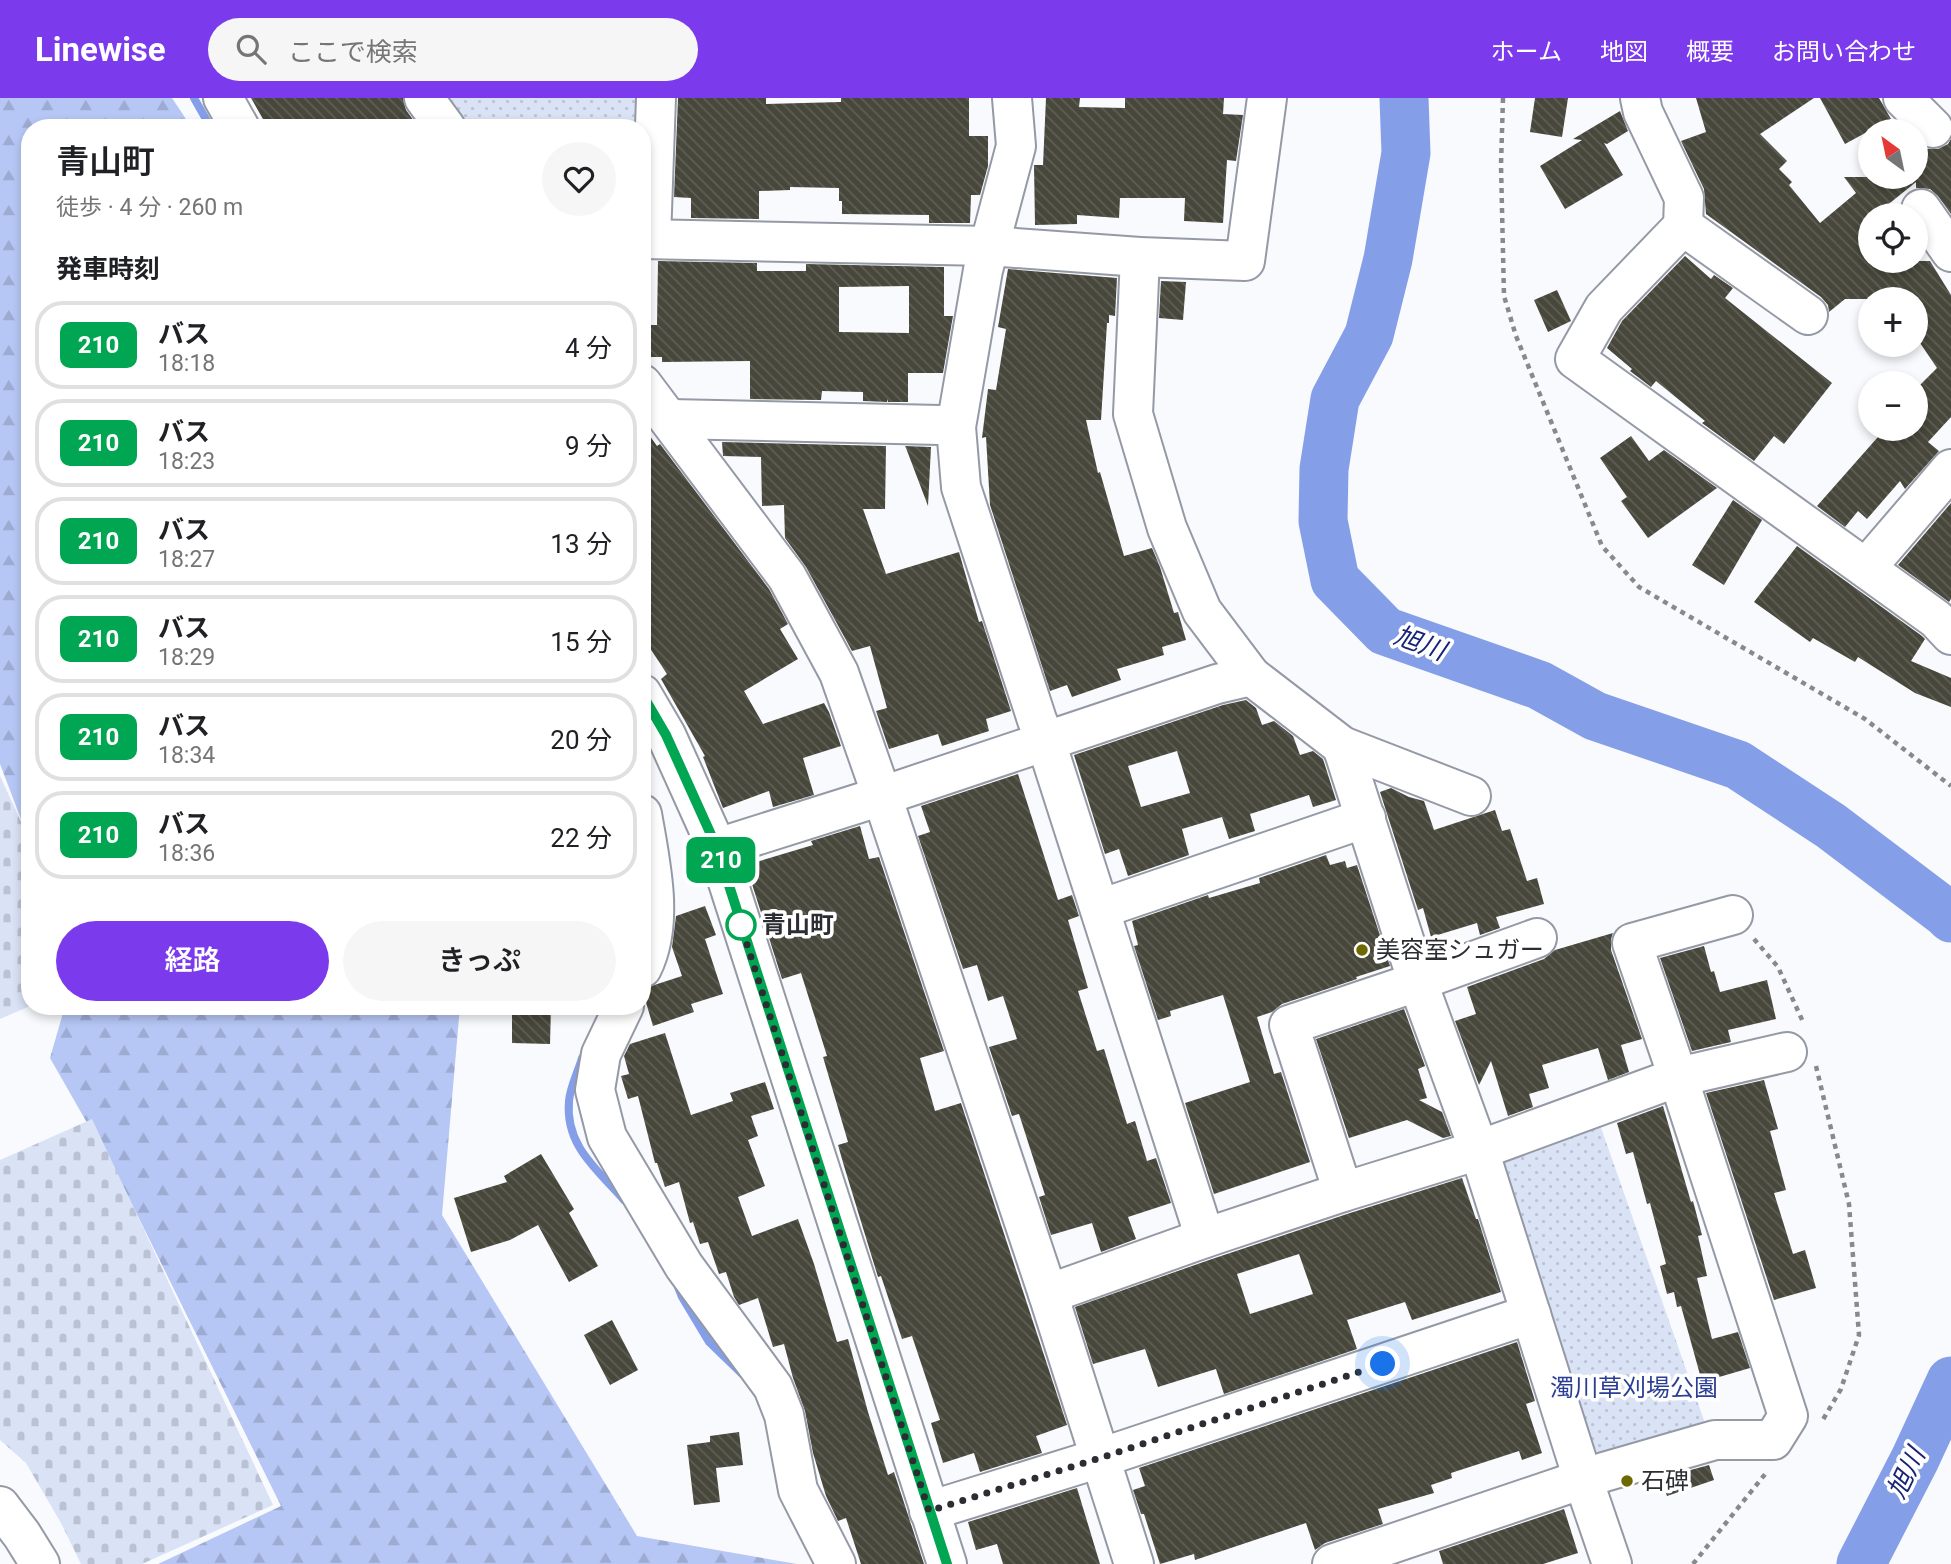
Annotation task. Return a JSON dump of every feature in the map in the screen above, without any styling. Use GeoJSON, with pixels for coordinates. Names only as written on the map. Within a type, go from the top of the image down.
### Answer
{"type":"FeatureCollection","features":[{"type":"Feature","properties":{"kind":"street"},"geometry":{"type":"LineString","coordinates":[[223,98],[235,119]]}},
{"type":"Feature","properties":{"kind":"street"},"geometry":{"type":"LineString","coordinates":[[424,98],[439,119]]}},
{"type":"Feature","properties":{"kind":"street"},"geometry":{"type":"LineString","coordinates":[[651,168],[656,98]]}},
{"type":"Feature","properties":{"kind":"street"},"geometry":{"type":"LineString","coordinates":[[1012,98],[1016,146],[983,270],[956,427],[961,487],[1205,1238]]}},
{"type":"Feature","properties":{"kind":"street"},"geometry":{"type":"LineString","coordinates":[[651,239],[989,246],[1140,257],[1245,261],[1267,98]]}},
{"type":"Feature","properties":{"kind":"street"},"geometry":{"type":"LineString","coordinates":[[1640,98],[1643,111],[1684,198],[1683,226],[1604,308],[1575,359],[1936,619],[1951,635]]}},
{"type":"Feature","properties":{"kind":"street"},"geometry":{"type":"LineString","coordinates":[[1903,98],[1933,128]]}},
{"type":"Feature","properties":{"kind":"street"},"geometry":{"type":"LineString","coordinates":[[1928,220],[1951,252]]}},
{"type":"Feature","properties":{"kind":"street"},"geometry":{"type":"LineString","coordinates":[[1683,226],[1808,315]]}},
{"type":"Feature","properties":{"kind":"street"},"geometry":{"type":"LineString","coordinates":[[1140,257],[1133,414],[1167,528],[1202,611],[1251,676],[1342,746],[1471,796]]}},
{"type":"Feature","properties":{"kind":"street"},"geometry":{"type":"LineString","coordinates":[[651,395],[787,577],[839,673],[1048,1294],[1134,1564]]}},
{"type":"Feature","properties":{"kind":"street"},"geometry":{"type":"LineString","coordinates":[[670,419],[956,427]]}},
{"type":"Feature","properties":{"kind":"street"},"geometry":{"type":"LineString","coordinates":[[1866,568],[1951,469]]}},
{"type":"Feature","properties":{"kind":"street"},"geometry":{"type":"LineString","coordinates":[[717,848],[1217,684],[1251,676]]}},
{"type":"Feature","properties":{"kind":"street"},"geometry":{"type":"LineString","coordinates":[[651,718],[666,735],[717,848],[947,1564]]}},
{"type":"Feature","properties":{"kind":"street"},"geometry":{"type":"LineString","coordinates":[[1342,746],[1417,980],[1479,1150],[1612,1564]]}},
{"type":"Feature","properties":{"kind":"street"},"geometry":{"type":"LineString","coordinates":[[1100,909],[1366,818]]}},
{"type":"Feature","properties":{"kind":"street"},"geometry":{"type":"LineString","coordinates":[[651,872],[655,920],[651,935]]}},
{"type":"Feature","properties":{"kind":"street"},"geometry":{"type":"LineString","coordinates":[[1332,1564],[1583,1479],[1715,1440],[1773,1440],[1788,1416],[1632,943],[1733,915]]}},
{"type":"Feature","properties":{"kind":"street"},"geometry":{"type":"LineString","coordinates":[[1343,1192],[1289,1024],[1537,938]]}},
{"type":"Feature","properties":{"kind":"street"},"geometry":{"type":"LineString","coordinates":[[620,1015],[601,1054],[595,1090],[607,1137],[684,1266],[773,1387],[784,1415],[798,1490],[836,1564]]}},
{"type":"Feature","properties":{"kind":"street"},"geometry":{"type":"LineString","coordinates":[[1048,1294],[1205,1238],[1479,1150],[1678,1077],[1803,1049]]}},
{"type":"Feature","properties":{"kind":"street"},"geometry":{"type":"LineString","coordinates":[[929,1511],[1100,1458],[1531,1314]]}},
{"type":"Feature","properties":{"kind":"street"},"geometry":{"type":"LineString","coordinates":[[0,1506],[23,1535],[40,1564]]}},
{"type":"Feature","properties":{"kind":"path"},"geometry":{"type":"LineString","coordinates":[[1503,98],[1504,296],[1516,336],[1602,546],[1639,587],[1865,719],[1951,786]]}},
{"type":"Feature","properties":{"kind":"path"},"geometry":{"type":"LineString","coordinates":[[1733,915],[1778,967],[1849,1204],[1859,1335],[1841,1389],[1821,1424]]}},
{"type":"Feature","properties":{"kind":"path"},"geometry":{"type":"LineString","coordinates":[[1693,1564],[1774,1464],[1773,1440]]}},
{"type":"Feature","properties":{"kind":"green space"},"geometry":{"type":"Polygon","coordinates":[[[0,98],[172,98],[186,119],[21,119],[21,819],[0,764],[0,98]]]}},
{"type":"Feature","properties":{"kind":"green space"},"geometry":{"type":"Polygon","coordinates":[[[443,98],[644,98],[643,119],[457,119],[443,98]]]}},
{"type":"Feature","properties":{"kind":"green space"},"geometry":{"type":"Polygon","coordinates":[[[0,776],[21,822],[21,1010],[0,1019],[0,776]]]}},
{"type":"Feature","properties":{"kind":"green space"},"geometry":{"type":"Polygon","coordinates":[[[62,1015],[459,1015],[442,1215],[637,1536],[797,1564],[158,1564],[281,1506],[122,1184],[50,1058],[62,1015]]]}},
{"type":"Feature","properties":{"kind":"green space"},"geometry":{"type":"Polygon","coordinates":[[[92,1119],[273,1505],[142,1564],[81,1564],[26,1463],[0,1440],[0,1160],[92,1119]]]}},
{"type":"Feature","properties":{"kind":"green space","name":"濁川草刈場公園"},"geometry":{"type":"Polygon","coordinates":[[[1599,1122],[1706,1426],[1598,1457],[1500,1174],[1506,1154],[1599,1122]]]}},
{"type":"Feature","properties":{"kind":"building"},"geometry":{"type":"Polygon","coordinates":[[[251,98],[403,98],[406,110],[412,119],[263,119],[251,98]]]}},
{"type":"Feature","properties":{"kind":"building"},"geometry":{"type":"Polygon","coordinates":[[[678,98],[766,98],[766,104],[841,102],[841,98],[969,98],[969,136],[988,136],[988,166],[980,195],[971,195],[970,223],[929,223],[929,215],[842,214],[839,188],[790,187],[790,190],[759,191],[759,219],[691,218],[691,198],[674,197],[678,98]]]}},
{"type":"Feature","properties":{"kind":"building"},"geometry":{"type":"Polygon","coordinates":[[[1046,98],[1080,98],[1079,107],[1125,108],[1125,98],[1224,98],[1223,114],[1243,115],[1236,161],[1227,160],[1223,223],[1184,221],[1185,198],[1120,198],[1119,218],[1077,215],[1077,224],[1035,225],[1034,165],[1043,165],[1046,98]]]}},
{"type":"Feature","properties":{"kind":"building"},"geometry":{"type":"Polygon","coordinates":[[[1535,98],[1568,98],[1562,137],[1530,132],[1535,98]]]}},
{"type":"Feature","properties":{"kind":"building"},"geometry":{"type":"Polygon","coordinates":[[[1696,98],[1814,98],[1760,134],[1787,161],[1779,169],[1792,182],[1789,185],[1820,223],[1856,193],[1844,177],[1858,177],[1858,189],[1907,189],[1890,203],[1858,203],[1858,273],[1928,273],[1930,261],[1951,295],[1951,417],[1928,442],[1939,451],[1905,489],[1900,481],[1867,519],[1858,511],[1845,527],[1817,506],[1874,441],[1928,441],[1928,377],[1937,368],[1928,355],[1928,287],[1858,287],[1858,299],[1845,299],[1829,312],[1828,305],[1821,297],[1706,214],[1704,189],[1681,141],[1706,132],[1696,98]]]}},
{"type":"Feature","properties":{"kind":"building"},"geometry":{"type":"Polygon","coordinates":[[[1820,98],[1879,98],[1891,119],[1858,119],[1858,137],[1845,144],[1820,98]]]}},
{"type":"Feature","properties":{"kind":"building"},"geometry":{"type":"Polygon","coordinates":[[[1620,111],[1628,131],[1607,144],[1604,143],[1623,175],[1565,209],[1540,166],[1582,140],[1573,139],[1620,111]]]}},
{"type":"Feature","properties":{"kind":"building"},"geometry":{"type":"Polygon","coordinates":[[[1951,139],[1951,214],[1930,189],[1928,149],[1938,149],[1948,144],[1951,139]]]}},
{"type":"Feature","properties":{"kind":"building"},"geometry":{"type":"Polygon","coordinates":[[[1685,256],[1711,279],[1714,275],[1733,288],[1725,298],[1832,383],[1784,444],[1774,436],[1754,461],[1702,423],[1705,421],[1656,381],[1651,387],[1630,371],[1632,369],[1607,348],[1622,321],[1685,256]]]}},
{"type":"Feature","properties":{"kind":"building"},"geometry":{"type":"Polygon","coordinates":[[[658,261],[757,263],[757,271],[806,271],[806,264],[944,267],[944,316],[953,316],[943,373],[908,373],[908,402],[888,402],[887,399],[887,402],[863,401],[863,392],[822,391],[821,400],[750,399],[750,361],[662,362],[662,357],[651,357],[651,325],[657,325],[658,261]],[[909,286],[839,287],[839,332],[909,333],[909,286]]]}},
{"type":"Feature","properties":{"kind":"building"},"geometry":{"type":"Polygon","coordinates":[[[1008,269],[1117,278],[1115,316],[1109,315],[1107,323],[1101,420],[1086,420],[1098,473],[1100,472],[1124,556],[1152,548],[1174,613],[1178,612],[1186,640],[1162,647],[1164,655],[1117,669],[1121,680],[1072,697],[1067,685],[1050,691],[990,505],[986,437],[982,438],[988,389],[996,390],[1006,329],[998,327],[1008,269]]]}},
{"type":"Feature","properties":{"kind":"building"},"geometry":{"type":"Polygon","coordinates":[[[1161,281],[1186,282],[1183,320],[1159,318],[1161,281]]]}},
{"type":"Feature","properties":{"kind":"building"},"geometry":{"type":"Polygon","coordinates":[[[1557,290],[1571,321],[1548,332],[1534,300],[1557,290]]]}},
{"type":"Feature","properties":{"kind":"building"},"geometry":{"type":"Polygon","coordinates":[[[1631,436],[1649,461],[1664,450],[1717,488],[1648,538],[1621,501],[1627,497],[1600,458],[1631,436]]]}},
{"type":"Feature","properties":{"kind":"building"},"geometry":{"type":"Polygon","coordinates":[[[651,438],[657,446],[660,444],[769,589],[788,624],[780,629],[798,659],[744,691],[763,724],[824,703],[829,712],[841,746],[803,758],[814,795],[773,807],[769,791],[723,808],[703,757],[705,756],[661,679],[667,674],[651,650],[651,438]]]}},
{"type":"Feature","properties":{"kind":"building"},"geometry":{"type":"Polygon","coordinates":[[[722,442],[886,446],[885,509],[863,509],[886,574],[959,552],[979,622],[982,621],[1011,711],[986,719],[989,731],[942,746],[938,734],[889,749],[876,711],[887,708],[870,646],[852,651],[806,567],[785,538],[784,505],[762,506],[761,457],[723,456],[722,442]]]}},
{"type":"Feature","properties":{"kind":"building"},"geometry":{"type":"Polygon","coordinates":[[[905,446],[931,447],[928,506],[906,448],[905,446]]]}},
{"type":"Feature","properties":{"kind":"building"},"geometry":{"type":"Polygon","coordinates":[[[1733,500],[1762,520],[1724,585],[1692,565],[1733,500]]]}},
{"type":"Feature","properties":{"kind":"building"},"geometry":{"type":"Polygon","coordinates":[[[1951,503],[1951,599],[1949,602],[1898,565],[1951,503]]]}},
{"type":"Feature","properties":{"kind":"building"},"geometry":{"type":"Polygon","coordinates":[[[1797,546],[1925,639],[1911,661],[1951,678],[1951,707],[1915,693],[1858,657],[1855,662],[1813,638],[1810,642],[1754,602],[1797,546]]]}},
{"type":"Feature","properties":{"kind":"building"},"geometry":{"type":"Polygon","coordinates":[[[1246,700],[1256,708],[1262,725],[1274,721],[1293,736],[1300,755],[1313,751],[1323,759],[1336,800],[1313,807],[1309,795],[1250,814],[1255,831],[1229,839],[1222,817],[1182,829],[1189,855],[1128,876],[1119,849],[1105,854],[1074,755],[1223,705],[1246,700]],[[1177,751],[1128,766],[1141,807],[1190,793],[1177,751]]]}},
{"type":"Feature","properties":{"kind":"building"},"geometry":{"type":"Polygon","coordinates":[[[1018,774],[1058,900],[1072,895],[1079,916],[1068,920],[1088,988],[1078,991],[1097,1051],[1104,1049],[1127,1124],[1135,1121],[1147,1161],[1156,1158],[1171,1203],[1128,1217],[1136,1239],[1101,1252],[1092,1223],[1051,1235],[1039,1197],[1045,1195],[1019,1114],[1012,1116],[989,1047],[1017,1039],[1003,996],[988,1001],[977,965],[963,969],[918,836],[930,832],[921,806],[1018,774]]]}},
{"type":"Feature","properties":{"kind":"building"},"geometry":{"type":"Polygon","coordinates":[[[1391,788],[1424,801],[1434,830],[1495,810],[1502,831],[1510,829],[1527,881],[1537,878],[1544,904],[1496,917],[1500,928],[1480,935],[1477,923],[1431,937],[1423,908],[1418,910],[1380,792],[1391,788]]]}},
{"type":"Feature","properties":{"kind":"building"},"geometry":{"type":"Polygon","coordinates":[[[860,826],[869,859],[879,857],[944,1051],[920,1058],[935,1111],[961,1103],[1067,1425],[1036,1436],[1042,1453],[980,1472],[974,1453],[943,1463],[931,1423],[940,1420],[912,1336],[902,1339],[881,1276],[878,1277],[844,1166],[838,1145],[848,1142],[823,1057],[827,1056],[801,973],[782,979],[746,865],[813,845],[811,841],[860,826]]]}},
{"type":"Feature","properties":{"kind":"building"},"geometry":{"type":"Polygon","coordinates":[[[1326,855],[1330,865],[1345,861],[1347,868],[1357,865],[1390,966],[1282,1004],[1272,1012],[1257,1017],[1274,1074],[1281,1072],[1310,1162],[1214,1194],[1185,1103],[1250,1082],[1223,995],[1170,1011],[1171,1016],[1158,1020],[1134,946],[1138,945],[1132,921],[1208,895],[1209,898],[1260,883],[1259,878],[1326,855]]]}},
{"type":"Feature","properties":{"kind":"building"},"geometry":{"type":"Polygon","coordinates":[[[705,906],[716,935],[705,939],[723,994],[691,1004],[694,1012],[653,1026],[650,1015],[651,986],[682,976],[672,947],[676,916],[705,906]]]}},
{"type":"Feature","properties":{"kind":"building"},"geometry":{"type":"Polygon","coordinates":[[[1613,933],[1611,950],[1642,1039],[1621,1045],[1629,1072],[1608,1080],[1598,1048],[1542,1065],[1549,1088],[1529,1094],[1533,1107],[1508,1116],[1491,1061],[1479,1085],[1455,1021],[1476,1014],[1467,987],[1544,959],[1555,950],[1613,933]]]}},
{"type":"Feature","properties":{"kind":"building"},"geometry":{"type":"Polygon","coordinates":[[[1704,946],[1720,992],[1767,980],[1776,1019],[1728,1030],[1731,1042],[1692,1051],[1660,958],[1704,946]]]}},
{"type":"Feature","properties":{"kind":"building"},"geometry":{"type":"Polygon","coordinates":[[[1404,1009],[1425,1066],[1418,1069],[1427,1098],[1419,1100],[1442,1112],[1451,1136],[1443,1138],[1407,1120],[1349,1138],[1316,1039],[1404,1009]]]}},
{"type":"Feature","properties":{"kind":"building"},"geometry":{"type":"Polygon","coordinates":[[[512,1015],[551,1015],[550,1044],[512,1043],[512,1015]]]}},
{"type":"Feature","properties":{"kind":"building"},"geometry":{"type":"Polygon","coordinates":[[[665,1033],[691,1115],[733,1101],[730,1093],[765,1082],[774,1109],[751,1116],[758,1136],[748,1140],[765,1186],[738,1197],[752,1236],[798,1219],[837,1342],[848,1339],[888,1475],[894,1472],[924,1564],[861,1564],[846,1518],[838,1521],[826,1496],[813,1453],[805,1411],[784,1344],[773,1347],[758,1298],[739,1305],[726,1272],[719,1274],[708,1242],[700,1244],[693,1222],[690,1223],[679,1182],[665,1187],[655,1163],[638,1096],[628,1099],[621,1076],[629,1074],[624,1056],[630,1044],[665,1033]]]}},
{"type":"Feature","properties":{"kind":"building"},"geometry":{"type":"Polygon","coordinates":[[[1764,1080],[1778,1129],[1770,1131],[1786,1190],[1774,1193],[1793,1254],[1805,1250],[1816,1288],[1774,1300],[1706,1093],[1764,1080]]]}},
{"type":"Feature","properties":{"kind":"building"},"geometry":{"type":"Polygon","coordinates":[[[1663,1106],[1702,1235],[1698,1236],[1707,1276],[1697,1278],[1712,1339],[1738,1332],[1750,1368],[1702,1382],[1681,1306],[1677,1307],[1674,1292],[1667,1294],[1660,1266],[1666,1264],[1650,1203],[1647,1204],[1633,1152],[1626,1154],[1617,1123],[1663,1106]]]}},
{"type":"Feature","properties":{"kind":"building"},"geometry":{"type":"Polygon","coordinates":[[[541,1154],[574,1209],[569,1213],[598,1266],[569,1282],[538,1225],[510,1240],[471,1252],[454,1198],[507,1182],[504,1176],[541,1154]]]}},
{"type":"Feature","properties":{"kind":"building"},"geometry":{"type":"Polygon","coordinates":[[[1462,1178],[1501,1292],[1412,1320],[1405,1302],[1347,1320],[1357,1349],[1224,1394],[1216,1369],[1158,1387],[1145,1349],[1093,1364],[1075,1307],[1350,1213],[1462,1178]],[[1299,1254],[1237,1274],[1250,1314],[1313,1294],[1299,1254]]]}},
{"type":"Feature","properties":{"kind":"building"},"geometry":{"type":"Polygon","coordinates":[[[612,1320],[638,1370],[610,1385],[584,1335],[612,1320]]]}},
{"type":"Feature","properties":{"kind":"building"},"geometry":{"type":"Polygon","coordinates":[[[1517,1342],[1535,1401],[1526,1404],[1542,1453],[1522,1460],[1519,1451],[1451,1473],[1452,1478],[1431,1485],[1434,1493],[1378,1509],[1383,1524],[1325,1543],[1315,1550],[1306,1523],[1195,1560],[1194,1554],[1160,1564],[1144,1514],[1141,1514],[1133,1490],[1145,1486],[1139,1468],[1517,1342]]]}},
{"type":"Feature","properties":{"kind":"building"},"geometry":{"type":"Polygon","coordinates":[[[739,1432],[743,1465],[716,1468],[720,1502],[694,1505],[687,1445],[710,1442],[710,1436],[739,1432]]]}},
{"type":"Feature","properties":{"kind":"building"},"geometry":{"type":"Polygon","coordinates":[[[1709,1465],[1714,1480],[1667,1496],[1661,1478],[1709,1465]]]}},
{"type":"Feature","properties":{"kind":"building"},"geometry":{"type":"Polygon","coordinates":[[[1077,1488],[1100,1564],[1003,1564],[997,1544],[976,1550],[968,1522],[1077,1488]]]}},
{"type":"Feature","properties":{"kind":"building"},"geometry":{"type":"Polygon","coordinates":[[[1564,1509],[1578,1553],[1543,1564],[1443,1564],[1439,1551],[1564,1509]]]}},
{"type":"Feature","properties":{"kind":"waterway"},"geometry":{"type":"LineString","coordinates":[[194,98],[206,119]]}},
{"type":"Feature","properties":{"kind":"waterway","name":"旭川"},"geometry":{"type":"LineString","coordinates":[[1404,98],[1406,153],[1388,259],[1369,335],[1335,399],[1324,469],[1323,521],[1335,580],[1385,631],[1539,685],[1595,716],[1738,765],[1831,826],[1951,918]]}},
{"type":"Feature","properties":{"kind":"waterway"},"geometry":{"type":"LineString","coordinates":[[582,1058],[569,1101],[572,1131],[585,1156],[624,1200]]}},
{"type":"Feature","properties":{"kind":"waterway"},"geometry":{"type":"LineString","coordinates":[[678,1287],[709,1342],[742,1374]]}},
{"type":"Feature","properties":{"kind":"waterway","name":"旭川"},"geometry":{"type":"LineString","coordinates":[[1861,1564],[1915,1459],[1951,1381]]}},
{"type":"Feature","properties":{"kind":"bus line","name":"210"},"geometry":{"type":"LineString","coordinates":[[651,709],[666,735],[717,848],[947,1564]]}},
{"type":"Feature","properties":{"kind":"place","name":"青山町"},"geometry":{"type":"Point","coordinates":[741,925]}},
{"type":"Feature","properties":{"kind":"place","name":"美容室シュガー"},"geometry":{"type":"Point","coordinates":[1362,950]}},
{"type":"Feature","properties":{"kind":"place","name":"石碑"},"geometry":{"type":"Point","coordinates":[1627,1481]}},
{"type":"Feature","properties":{"kind":"route"},"geometry":{"type":"LineString","coordinates":[[741,925],[740,923],[929,1511],[1100,1458],[1383,1364]]}}]}
